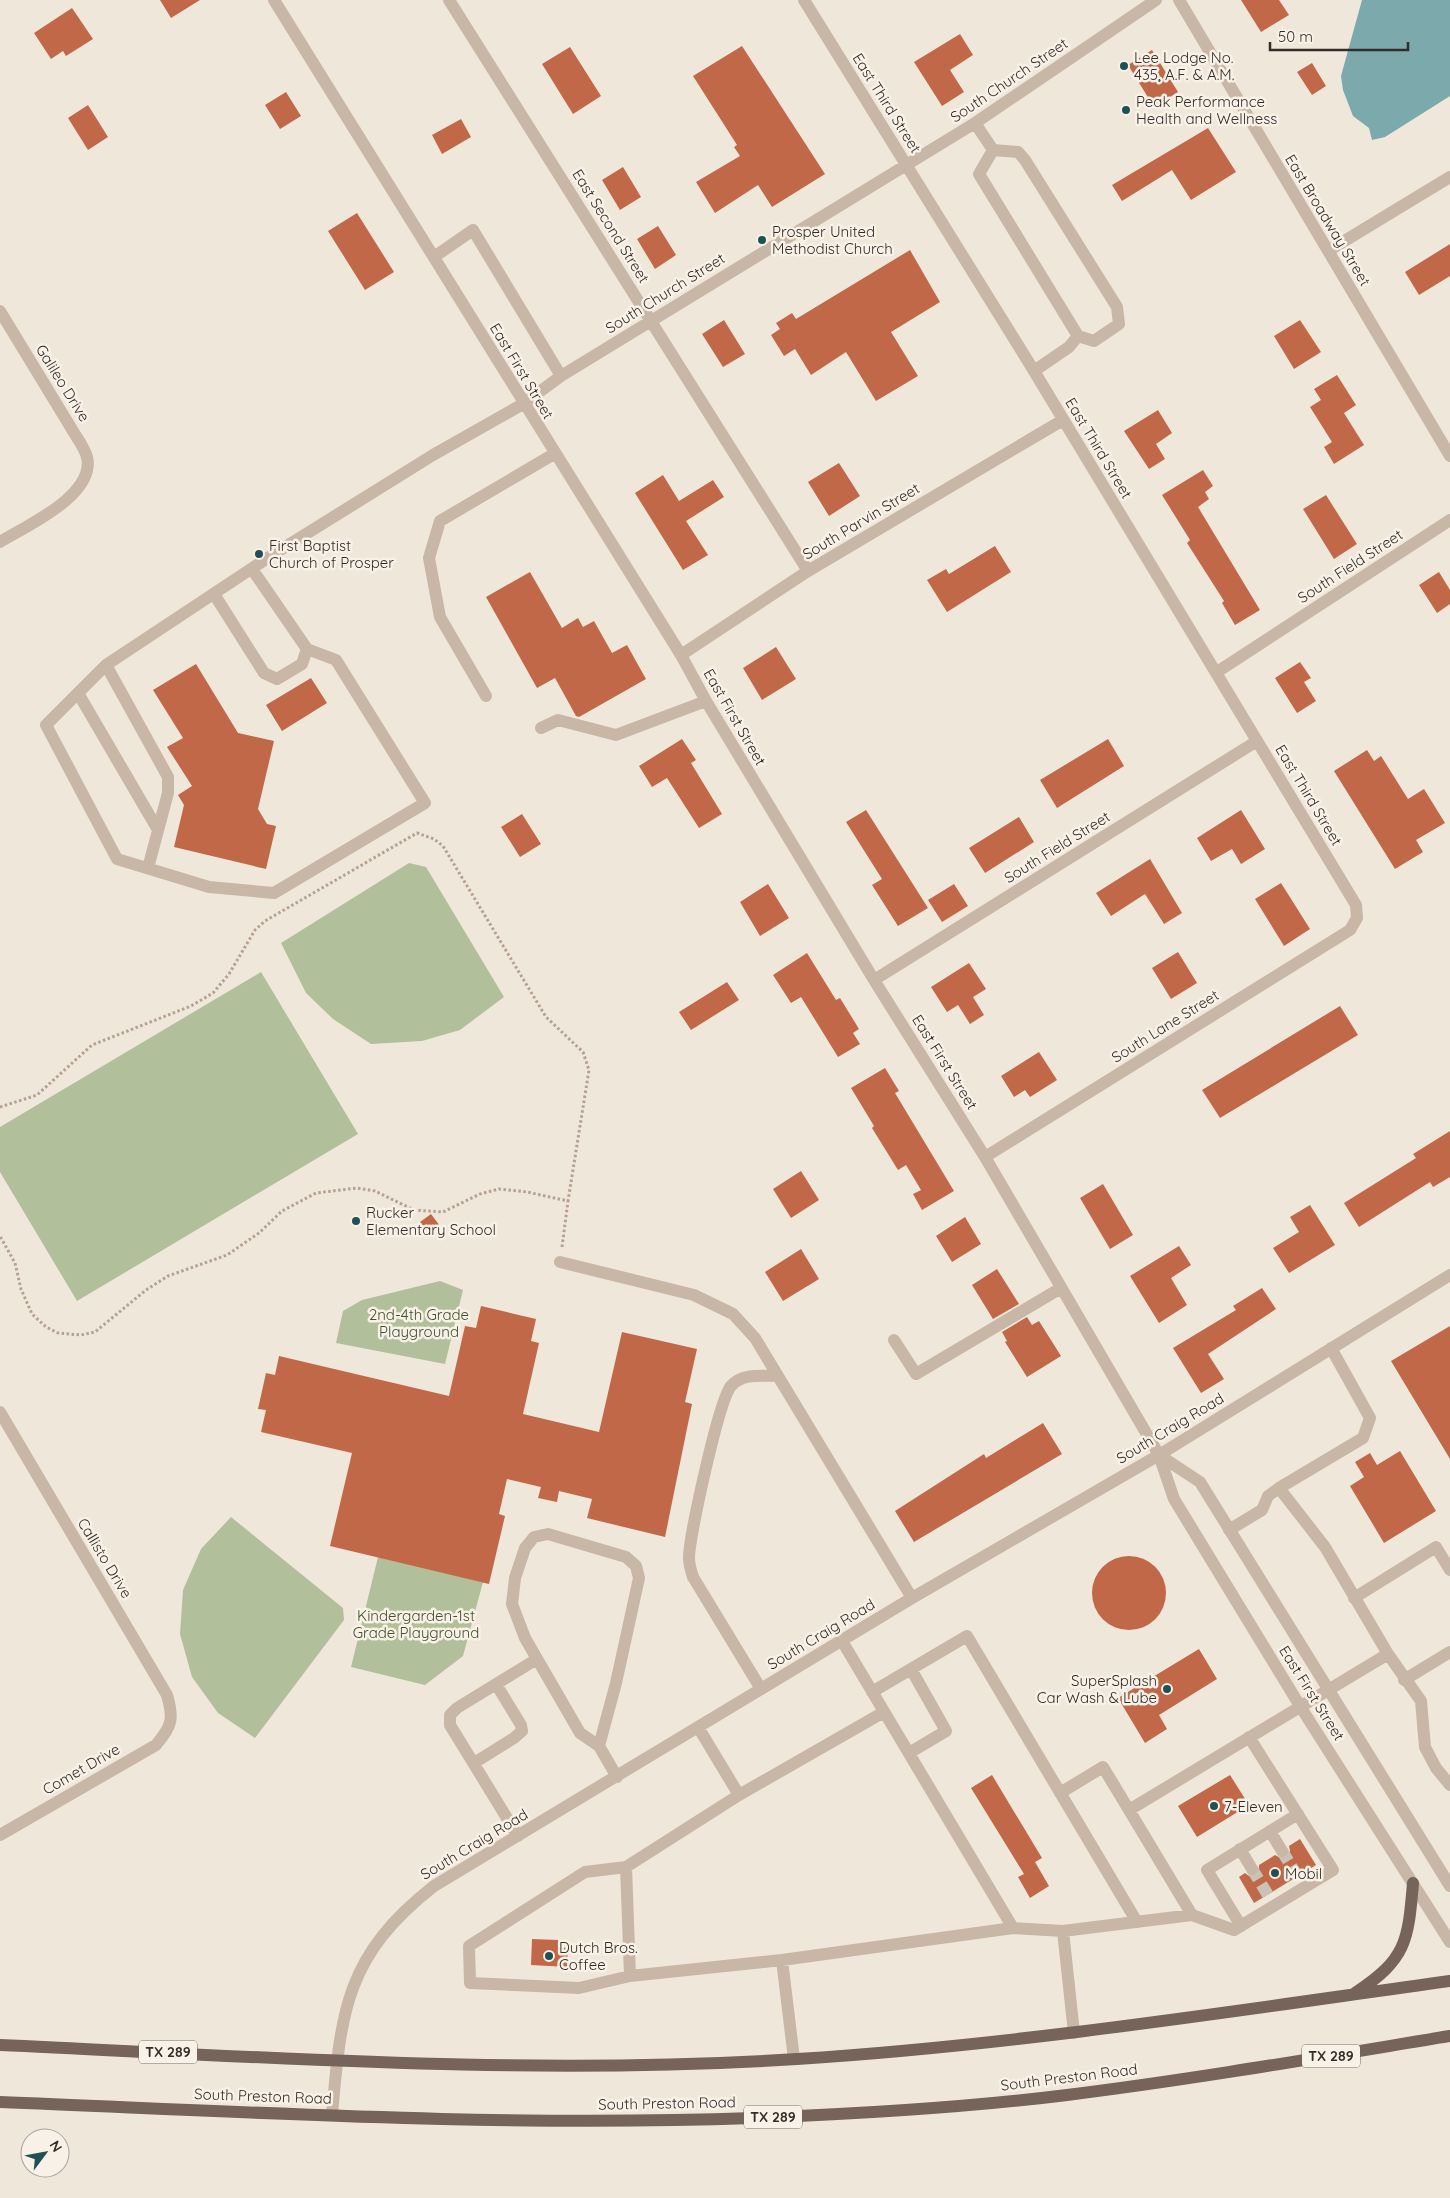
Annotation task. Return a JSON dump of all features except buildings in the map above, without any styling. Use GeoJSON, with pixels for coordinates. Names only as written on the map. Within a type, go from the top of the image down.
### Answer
{"type":"FeatureCollection","features":[{"type":"Feature","properties":{"kind":"main road"},"geometry":{"type":"LineString","coordinates":[[1352,1995],[1386,1970],[1403,1947],[1408,1929],[1413,1883]]}},
{"type":"Feature","properties":{"kind":"main road","name":"TX 289"},"geometry":{"type":"LineString","coordinates":[[0,2045],[336,2060],[590,2066],[794,2059],[1074,2033],[1450,1981]]}},
{"type":"Feature","properties":{"kind":"main road","name":"South Preston Road"},"geometry":{"type":"LineString","coordinates":[[0,2102],[332,2115],[617,2121],[754,2118],[989,2103],[1065,2096],[1213,2075],[1450,2036]]}},
{"type":"Feature","properties":{"kind":"street","name":"East First Street"},"geometry":{"type":"LineString","coordinates":[[274,0],[554,454],[681,655],[706,701],[874,980],[985,1157],[1159,1455],[1174,1499],[1300,1706],[1450,1942]]}},
{"type":"Feature","properties":{"kind":"street","name":"East Second Street"},"geometry":{"type":"LineString","coordinates":[[449,0],[808,571]]}},
{"type":"Feature","properties":{"kind":"street","name":"East Third Street"},"geometry":{"type":"LineString","coordinates":[[804,0],[1034,370],[1062,420],[1217,672],[1356,905],[1356,918]]}},
{"type":"Feature","properties":{"kind":"street","name":"South Church Street"},"geometry":{"type":"LineString","coordinates":[[148,868],[117,858],[46,725],[106,665],[252,569],[434,456],[524,404],[561,376],[975,123],[1156,0]]}},
{"type":"Feature","properties":{"kind":"street","name":"East Broadway Street"},"geometry":{"type":"LineString","coordinates":[[1179,0],[1450,456]]}},
{"type":"Feature","properties":{"kind":"street"},"geometry":{"type":"LineString","coordinates":[[975,123],[993,150]]}},
{"type":"Feature","properties":{"kind":"street"},"geometry":{"type":"LineString","coordinates":[[993,150],[1018,152],[1025,160],[1117,308],[1119,324],[1094,342],[1078,336],[979,174],[993,150]]}},
{"type":"Feature","properties":{"kind":"street"},"geometry":{"type":"LineString","coordinates":[[1328,251],[1450,176]]}},
{"type":"Feature","properties":{"kind":"street"},"geometry":{"type":"LineString","coordinates":[[434,257],[473,230],[561,376]]}},
{"type":"Feature","properties":{"kind":"street","name":"Galileo Drive"},"geometry":{"type":"LineString","coordinates":[[0,311],[87,457],[86,475],[78,489],[63,503],[0,542]]}},
{"type":"Feature","properties":{"kind":"street"},"geometry":{"type":"LineString","coordinates":[[1034,370],[1069,347],[1078,336]]}},
{"type":"Feature","properties":{"kind":"street","name":"South Parvin Street"},"geometry":{"type":"LineString","coordinates":[[681,655],[808,571],[1062,420]]}},
{"type":"Feature","properties":{"kind":"street"},"geometry":{"type":"LineString","coordinates":[[486,696],[440,617],[430,558],[437,530],[440,521],[554,454]]}},
{"type":"Feature","properties":{"kind":"street","name":"South Field Street"},"geometry":{"type":"LineString","coordinates":[[1217,672],[1450,520]]}},
{"type":"Feature","properties":{"kind":"street"},"geometry":{"type":"LineString","coordinates":[[106,665],[168,777],[168,793],[148,868],[209,887],[274,893],[425,804],[336,660],[307,649],[252,569]]}},
{"type":"Feature","properties":{"kind":"street"},"geometry":{"type":"LineString","coordinates":[[214,594],[264,673],[277,679],[302,664],[307,649]]}},
{"type":"Feature","properties":{"kind":"street"},"geometry":{"type":"LineString","coordinates":[[78,693],[158,830]]}},
{"type":"Feature","properties":{"kind":"street"},"geometry":{"type":"LineString","coordinates":[[541,728],[558,720],[616,736],[706,701]]}},
{"type":"Feature","properties":{"kind":"street","name":"South Field Street"},"geometry":{"type":"LineString","coordinates":[[874,980],[1257,741]]}},
{"type":"Feature","properties":{"kind":"street","name":"South Lane Street"},"geometry":{"type":"LineString","coordinates":[[985,1157],[1350,930],[1356,918]]}},
{"type":"Feature","properties":{"kind":"street"},"geometry":{"type":"LineString","coordinates":[[560,1262],[694,1295],[733,1314],[755,1338],[912,1598]]}},
{"type":"Feature","properties":{"kind":"street","name":"South Craig Road"},"geometry":{"type":"LineString","coordinates":[[332,2115],[336,2060],[350,1991],[364,1961],[388,1927],[403,1911],[434,1886],[912,1598],[1159,1455],[1450,1275]]}},
{"type":"Feature","properties":{"kind":"street"},"geometry":{"type":"LineString","coordinates":[[894,1340],[916,1374],[1061,1288]]}},
{"type":"Feature","properties":{"kind":"street"},"geometry":{"type":"LineString","coordinates":[[1229,1530],[1262,1510],[1268,1496],[1279,1488],[1363,1438],[1370,1418],[1331,1348]]}},
{"type":"Feature","properties":{"kind":"street"},"geometry":{"type":"LineString","coordinates":[[761,1689],[693,1577],[689,1558],[694,1522],[710,1452],[730,1386],[745,1376],[778,1376]]}},
{"type":"Feature","properties":{"kind":"street","name":"Callisto Drive"},"geometry":{"type":"LineString","coordinates":[[0,1412],[167,1695],[171,1710],[171,1723]]}},
{"type":"Feature","properties":{"kind":"street","name":"East First Street"},"geometry":{"type":"LineString","coordinates":[[1159,1455],[1200,1482],[1450,1886]]}},
{"type":"Feature","properties":{"kind":"street"},"geometry":{"type":"LineString","coordinates":[[1279,1488],[1325,1547],[1404,1680],[1420,1701],[1425,1748],[1436,1768],[1450,1785]]}},
{"type":"Feature","properties":{"kind":"street"},"geometry":{"type":"LineString","coordinates":[[599,1746],[616,1683],[639,1578],[636,1566],[626,1557],[548,1534],[534,1537],[525,1548],[515,1578],[512,1604],[525,1638],[580,1733],[599,1746],[617,1777]]}},
{"type":"Feature","properties":{"kind":"street"},"geometry":{"type":"LineString","coordinates":[[1354,1598],[1436,1548],[1450,1570]]}},
{"type":"Feature","properties":{"kind":"street"},"geometry":{"type":"LineString","coordinates":[[872,1692],[967,1636],[1137,1922]]}},
{"type":"Feature","properties":{"kind":"street"},"geometry":{"type":"LineString","coordinates":[[842,1641],[1012,1928]]}},
{"type":"Feature","properties":{"kind":"street"},"geometry":{"type":"LineString","coordinates":[[1404,1680],[1450,1652]]}},
{"type":"Feature","properties":{"kind":"street"},"geometry":{"type":"LineString","coordinates":[[1129,1810],[1388,1654]]}},
{"type":"Feature","properties":{"kind":"street"},"geometry":{"type":"LineString","coordinates":[[518,1836],[450,1725],[450,1715],[457,1708],[537,1659]]}},
{"type":"Feature","properties":{"kind":"street"},"geometry":{"type":"LineString","coordinates":[[909,1753],[946,1731],[911,1669]]}},
{"type":"Feature","properties":{"kind":"street"},"geometry":{"type":"LineString","coordinates":[[474,1763],[522,1731],[522,1725],[496,1684]]}},
{"type":"Feature","properties":{"kind":"street"},"geometry":{"type":"LineString","coordinates":[[884,1712],[739,1795],[626,1867],[585,1872],[469,1946],[470,1983],[579,1988],[630,1976],[782,1960],[1012,1928],[1063,1931],[1192,1915],[1234,1930],[1271,1900],[1301,1882],[1333,1870],[1249,1737]]}},
{"type":"Feature","properties":{"kind":"street","name":"Comet Drive"},"geometry":{"type":"LineString","coordinates":[[0,1835],[156,1745],[167,1732],[171,1723]]}},
{"type":"Feature","properties":{"kind":"street"},"geometry":{"type":"LineString","coordinates":[[698,1727],[739,1795]]}},
{"type":"Feature","properties":{"kind":"street"},"geometry":{"type":"LineString","coordinates":[[1060,1793],[1103,1767],[1192,1915]]}},
{"type":"Feature","properties":{"kind":"street"},"geometry":{"type":"LineString","coordinates":[[1241,1926],[1207,1870],[1298,1814]]}},
{"type":"Feature","properties":{"kind":"street"},"geometry":{"type":"LineString","coordinates":[[1270,1831],[1282,1851]]}},
{"type":"Feature","properties":{"kind":"street"},"geometry":{"type":"LineString","coordinates":[[1240,1849],[1252,1869]]}},
{"type":"Feature","properties":{"kind":"street"},"geometry":{"type":"LineString","coordinates":[[626,1867],[630,1976]]}},
{"type":"Feature","properties":{"kind":"street"},"geometry":{"type":"LineString","coordinates":[[1063,1931],[1074,2033]]}},
{"type":"Feature","properties":{"kind":"street"},"geometry":{"type":"LineString","coordinates":[[782,1960],[794,2059]]}},
{"type":"Feature","properties":{"kind":"path"},"geometry":{"type":"LineString","coordinates":[[0,1107],[37,1095],[92,1045],[183,1010],[213,993],[229,974],[255,930],[265,921],[416,833],[434,839],[442,846],[546,1016],[583,1052],[589,1070],[560,1262]]}},
{"type":"Feature","properties":{"kind":"path"},"geometry":{"type":"LineString","coordinates":[[0,1236],[15,1263],[21,1289],[32,1314],[46,1327],[58,1333],[81,1335],[95,1332],[146,1290],[168,1276],[227,1255],[259,1232],[282,1211],[316,1193],[357,1188],[374,1191],[414,1210],[443,1212],[480,1194],[499,1188],[568,1201]]}},
{"type":"Feature","properties":{"kind":"green space"},"geometry":{"type":"Polygon","coordinates":[[[409,863],[426,867],[504,997],[460,1030],[422,1041],[371,1044],[333,1019],[306,993],[281,943],[409,863]]]}},
{"type":"Feature","properties":{"kind":"green space"},"geometry":{"type":"Polygon","coordinates":[[[261,972],[358,1134],[77,1301],[0,1172],[0,1127],[261,972]]]}},
{"type":"Feature","properties":{"kind":"green space","name":"2nd-4th Grade Playground"},"geometry":{"type":"Polygon","coordinates":[[[440,1281],[463,1290],[445,1364],[336,1343],[343,1311],[362,1300],[440,1281]]]}},
{"type":"Feature","properties":{"kind":"green space"},"geometry":{"type":"Polygon","coordinates":[[[231,1517],[343,1608],[344,1620],[255,1738],[218,1713],[192,1677],[180,1634],[183,1590],[201,1549],[231,1517]]]}},
{"type":"Feature","properties":{"kind":"green space","name":"Kindergarden-1st Grade Playground"},"geometry":{"type":"Polygon","coordinates":[[[378,1557],[483,1582],[463,1656],[425,1685],[351,1667],[378,1557]]]}},
{"type":"Feature","properties":{"kind":"water"},"geometry":{"type":"Polygon","coordinates":[[[1362,0],[1450,0],[1450,96],[1385,137],[1372,140],[1369,128],[1353,116],[1343,90],[1341,76],[1362,0]]]}},
{"type":"Feature","properties":{"kind":"tunnel"},"geometry":{"type":"LineString","coordinates":[[1282,1851],[1298,1877]]}},
{"type":"Feature","properties":{"kind":"tunnel"},"geometry":{"type":"LineString","coordinates":[[1252,1869],[1268,1895]]}},
{"type":"Feature","properties":{"kind":"place","name":"Lee Lodge No. 435, A.F. & A.M."},"geometry":{"type":"Point","coordinates":[1124,66]}},
{"type":"Feature","properties":{"kind":"place","name":"Peak Performance Health and Wellness"},"geometry":{"type":"Point","coordinates":[1126,110]}},
{"type":"Feature","properties":{"kind":"place","name":"Prosper United Methodist Church"},"geometry":{"type":"Point","coordinates":[762,240]}},
{"type":"Feature","properties":{"kind":"place","name":"First Baptist Church of Prosper"},"geometry":{"type":"Point","coordinates":[259,554]}},
{"type":"Feature","properties":{"kind":"place","name":"Rucker Elementary School"},"geometry":{"type":"Point","coordinates":[356,1221]}},
{"type":"Feature","properties":{"kind":"place","name":"SuperSplash Car Wash & Lube"},"geometry":{"type":"Point","coordinates":[1167,1689]}},
{"type":"Feature","properties":{"kind":"place","name":"7-Eleven"},"geometry":{"type":"Point","coordinates":[1214,1806]}},
{"type":"Feature","properties":{"kind":"place","name":"Mobil"},"geometry":{"type":"Point","coordinates":[1275,1873]}},
{"type":"Feature","properties":{"kind":"place","name":"Dutch Bros. Coffee"},"geometry":{"type":"Point","coordinates":[549,1956]}}]}
